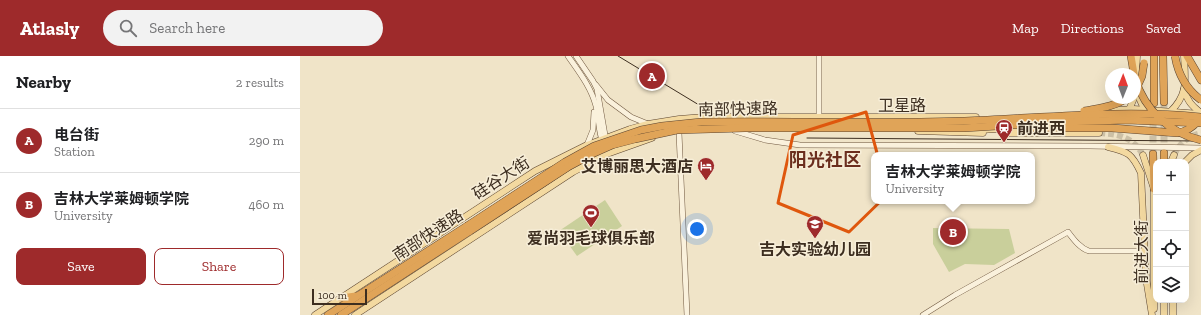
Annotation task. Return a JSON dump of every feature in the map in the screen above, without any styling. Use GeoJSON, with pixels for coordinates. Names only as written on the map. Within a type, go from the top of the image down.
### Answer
{"type":"FeatureCollection","features":[{"type":"Feature","properties":{"kind":"highway"},"geometry":{"type":"LineString","coordinates":[[1131,56],[1133,68]]}},
{"type":"Feature","properties":{"kind":"highway"},"geometry":{"type":"LineString","coordinates":[[1141,77],[1145,56]]}},
{"type":"Feature","properties":{"kind":"highway"},"geometry":{"type":"LineString","coordinates":[[1154,56],[1154,103]]}},
{"type":"Feature","properties":{"kind":"highway"},"geometry":{"type":"LineString","coordinates":[[1163,56],[1164,102]]}},
{"type":"Feature","properties":{"kind":"highway"},"geometry":{"type":"LineString","coordinates":[[1175,56],[1183,80],[1190,91],[1201,100]]}},
{"type":"Feature","properties":{"kind":"highway"},"geometry":{"type":"LineString","coordinates":[[1185,56],[1201,80]]}},
{"type":"Feature","properties":{"kind":"highway"},"geometry":{"type":"LineString","coordinates":[[1141,95],[1158,118],[1167,125],[1177,131],[1201,140]]}},
{"type":"Feature","properties":{"kind":"highway"},"geometry":{"type":"LineString","coordinates":[[1058,116],[1117,104]]}},
{"type":"Feature","properties":{"kind":"highway","name":"南部快速路"},"geometry":{"type":"LineString","coordinates":[[341,315],[565,162],[594,146],[641,130],[701,122],[964,121],[1058,116],[1142,114],[1201,115]]}},
{"type":"Feature","properties":{"kind":"highway"},"geometry":{"type":"LineString","coordinates":[[964,128],[1112,128],[1177,134],[1194,126],[1201,115]]}},
{"type":"Feature","properties":{"kind":"highway","name":"南部快速路"},"geometry":{"type":"LineString","coordinates":[[328,315],[582,160],[612,145],[657,134],[677,130],[701,129],[964,128],[1060,122],[1126,120],[1201,124]]}},
{"type":"Feature","properties":{"kind":"highway"},"geometry":{"type":"LineString","coordinates":[[1164,153],[1164,159]]}},
{"type":"Feature","properties":{"kind":"highway"},"geometry":{"type":"LineString","coordinates":[[1154,154],[1154,159]]}},
{"type":"Feature","properties":{"kind":"highway"},"geometry":{"type":"LineString","coordinates":[[341,298],[359,296]]}},
{"type":"Feature","properties":{"kind":"main road"},"geometry":{"type":"LineString","coordinates":[[568,56],[588,86],[592,95],[607,154]]}},
{"type":"Feature","properties":{"kind":"main road"},"geometry":{"type":"LineString","coordinates":[[576,56],[608,100],[631,117],[648,124]]}},
{"type":"Feature","properties":{"kind":"main road"},"geometry":{"type":"LineString","coordinates":[[819,56],[819,131]]}},
{"type":"Feature","properties":{"kind":"main road"},"geometry":{"type":"LineString","coordinates":[[1136,56],[1136,68]]}},
{"type":"Feature","properties":{"kind":"main road"},"geometry":{"type":"LineString","coordinates":[[1141,101],[1144,110],[1154,123],[1171,111],[1181,99],[1184,88],[1185,56]]}},
{"type":"Feature","properties":{"kind":"main road"},"geometry":{"type":"LineString","coordinates":[[595,84],[600,103],[604,138]]}},
{"type":"Feature","properties":{"kind":"main road"},"geometry":{"type":"LineString","coordinates":[[1184,88],[1189,103],[1201,115]]}},
{"type":"Feature","properties":{"kind":"main road"},"geometry":{"type":"LineString","coordinates":[[587,144],[594,127],[595,117],[592,95]]}},
{"type":"Feature","properties":{"kind":"main road"},"geometry":{"type":"LineString","coordinates":[[1129,110],[1132,104]]}},
{"type":"Feature","properties":{"kind":"main road","name":"卫星路"},"geometry":{"type":"LineString","coordinates":[[604,138],[648,124],[704,117],[1003,117],[1129,110],[1171,111],[1201,115]]}},
{"type":"Feature","properties":{"kind":"main road","name":"卫星路"},"geometry":{"type":"LineString","coordinates":[[607,154],[649,139],[679,133],[735,131],[996,130],[1065,125],[1154,123],[1201,124]]}},
{"type":"Feature","properties":{"kind":"main road","name":"卫星路"},"geometry":{"type":"LineString","coordinates":[[735,131],[765,140],[800,145],[981,145],[1201,149]]}},
{"type":"Feature","properties":{"kind":"main road"},"geometry":{"type":"LineString","coordinates":[[917,131],[988,133],[1099,133]]}},
{"type":"Feature","properties":{"kind":"main road"},"geometry":{"type":"LineString","coordinates":[[679,133],[687,315]]}},
{"type":"Feature","properties":{"kind":"main road","name":"硅谷大街"},"geometry":{"type":"LineString","coordinates":[[315,315],[535,171],[587,144],[604,138]]}},
{"type":"Feature","properties":{"kind":"main road"},"geometry":{"type":"LineString","coordinates":[[1108,147],[1123,150],[1135,159],[1141,173],[1146,278],[1153,315]]}},
{"type":"Feature","properties":{"kind":"main road"},"geometry":{"type":"LineString","coordinates":[[1188,159],[1201,149]]}},
{"type":"Feature","properties":{"kind":"main road","name":"硅谷大街"},"geometry":{"type":"LineString","coordinates":[[355,315],[554,183],[607,154]]}},
{"type":"Feature","properties":{"kind":"main road","name":"前进大街"},"geometry":{"type":"LineString","coordinates":[[1143,155],[1153,186]]}},
{"type":"Feature","properties":{"kind":"main road"},"geometry":{"type":"LineString","coordinates":[[1172,159],[1174,155]]}},
{"type":"Feature","properties":{"kind":"main road","name":"前进大街"},"geometry":{"type":"LineString","coordinates":[[1153,315],[1154,195]]}},
{"type":"Feature","properties":{"kind":"main road"},"geometry":{"type":"LineString","coordinates":[[923,315],[941,303],[1068,232],[1084,250],[1144,251]]}},
{"type":"Feature","properties":{"kind":"main road","name":"前进大街"},"geometry":{"type":"LineString","coordinates":[[1164,303],[1164,315]]}},
{"type":"Feature","properties":{"kind":"main road"},"geometry":{"type":"LineString","coordinates":[[1173,303],[1173,315]]}},
{"type":"Feature","properties":{"kind":"highlighted area"},"geometry":{"type":"Polygon","coordinates":[[[866,112],[888,194],[849,232],[778,203],[793,135],[866,112]]]}},
{"type":"Feature","properties":{"kind":"green space","name":"爱尚羽毛球俱乐部"},"geometry":{"type":"Polygon","coordinates":[[[605,200],[622,226],[577,256],[559,231],[605,200]]]}},
{"type":"Feature","properties":{"kind":"green space"},"geometry":{"type":"Polygon","coordinates":[[[933,228],[1009,229],[1015,253],[994,265],[965,264],[949,272],[933,244],[933,228]]]}},
{"type":"Feature","properties":{"kind":"tunnel"},"geometry":{"type":"LineString","coordinates":[[1164,102],[1164,153]]}},
{"type":"Feature","properties":{"kind":"tunnel"},"geometry":{"type":"LineString","coordinates":[[1153,115],[1153,153]]}},
{"type":"Feature","properties":{"kind":"tunnel"},"geometry":{"type":"LineString","coordinates":[[1099,133],[1113,134],[1130,140],[1143,155]]}},
{"type":"Feature","properties":{"kind":"tunnel"},"geometry":{"type":"LineString","coordinates":[[1174,155],[1185,141],[1192,136],[1201,133]]}},
{"type":"Feature","properties":{"kind":"tram line"},"geometry":{"type":"LineString","coordinates":[[618,56],[709,111]]}},
{"type":"Feature","properties":{"kind":"tram line"},"geometry":{"type":"LineString","coordinates":[[807,138],[1201,141]]}},
{"type":"Feature","properties":{"kind":"place","name":"电台街"},"geometry":{"type":"Point","coordinates":[652,76]}},
{"type":"Feature","properties":{"kind":"place","name":"前进西"},"geometry":{"type":"Point","coordinates":[1004,143]}},
{"type":"Feature","properties":{"kind":"place","name":"艾博丽思大酒店"},"geometry":{"type":"Point","coordinates":[706,181]}},
{"type":"Feature","properties":{"kind":"place","name":"爱尚羽毛球俱乐部"},"geometry":{"type":"Point","coordinates":[591,228]}},
{"type":"Feature","properties":{"kind":"place","name":"吉林大学莱姆顿学院"},"geometry":{"type":"Point","coordinates":[953,232]}},
{"type":"Feature","properties":{"kind":"place","name":"吉大实验幼儿园"},"geometry":{"type":"Point","coordinates":[815,239]}},
{"type":"Feature","properties":{"kind":"district","name":"阳光社区"},"geometry":{"type":"Point","coordinates":[825,160]}}]}
